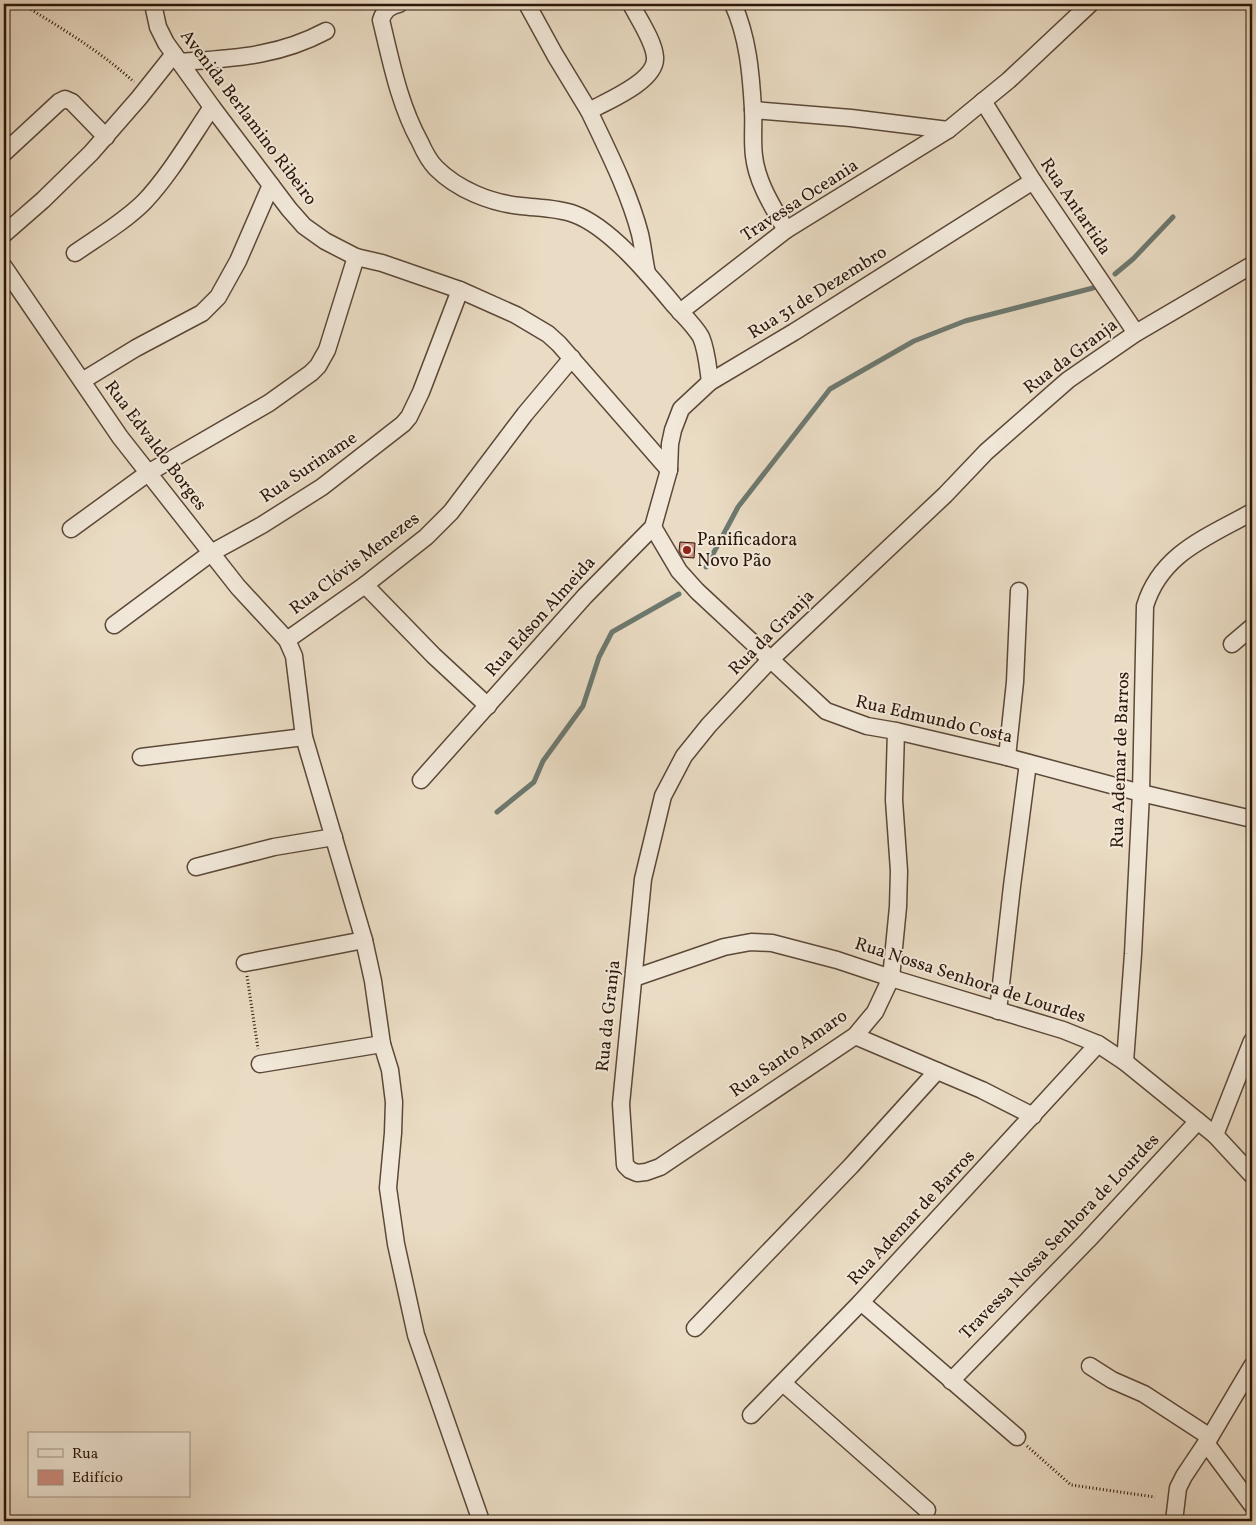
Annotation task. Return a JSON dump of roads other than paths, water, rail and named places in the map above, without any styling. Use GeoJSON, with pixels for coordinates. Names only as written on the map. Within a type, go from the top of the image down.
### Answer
{"type":"FeatureCollection","features":[{"type":"Feature","properties":{"kind":"street","name":"Avenida Berlamino Ribeiro"},"geometry":{"type":"LineString","coordinates":[[152,4],[158,27],[177,58],[288,209],[304,226],[325,241],[356,257],[382,263],[460,290],[516,315],[542,330],[572,358],[669,470]]}},
{"type":"Feature","properties":{"kind":"street"},"geometry":{"type":"LineString","coordinates":[[399,4],[389,8],[382,15],[382,20],[399,92],[415,134],[436,168],[470,191],[502,204],[559,210],[574,214],[607,234],[647,273],[693,326],[701,338],[710,382]]}},
{"type":"Feature","properties":{"kind":"street"},"geometry":{"type":"LineString","coordinates":[[527,4],[590,111],[627,196],[640,234],[647,273]]}},
{"type":"Feature","properties":{"kind":"street"},"geometry":{"type":"LineString","coordinates":[[590,111],[638,84],[654,67],[655,57],[651,44],[631,4]]}},
{"type":"Feature","properties":{"kind":"street"},"geometry":{"type":"LineString","coordinates":[[733,4],[743,29],[748,53],[753,110],[754,157],[758,175],[772,206],[786,230]]}},
{"type":"Feature","properties":{"kind":"street"},"geometry":{"type":"LineString","coordinates":[[753,110],[851,118],[948,130],[1009,80],[1090,4]]}},
{"type":"Feature","properties":{"kind":"street"},"geometry":{"type":"LineString","coordinates":[[4,234],[43,200],[106,137],[144,91],[177,58],[250,57],[305,42],[326,31]]}},
{"type":"Feature","properties":{"kind":"street"},"geometry":{"type":"LineString","coordinates":[[4,152],[59,102],[65,99],[72,102],[106,137]]}},
{"type":"Feature","properties":{"kind":"street","name":"Rua Antartida"},"geometry":{"type":"LineString","coordinates":[[983,102],[1033,182],[1136,333]]}},
{"type":"Feature","properties":{"kind":"street"},"geometry":{"type":"LineString","coordinates":[[75,253],[143,203],[212,107]]}},
{"type":"Feature","properties":{"kind":"street","name":"Travessa Oceania"},"geometry":{"type":"LineString","coordinates":[[680,312],[786,230],[948,130]]}},
{"type":"Feature","properties":{"kind":"street","name":"Rua 31 de Dezembro"},"geometry":{"type":"LineString","coordinates":[[669,470],[670,444],[681,409],[710,382],[802,327],[1033,182]]}},
{"type":"Feature","properties":{"kind":"street"},"geometry":{"type":"LineString","coordinates":[[82,381],[136,348],[202,313],[218,296],[238,261],[271,184]]}},
{"type":"Feature","properties":{"kind":"street"},"geometry":{"type":"LineString","coordinates":[[71,529],[148,473],[269,403],[311,373],[318,366],[327,350],[356,257]]}},
{"type":"Feature","properties":{"kind":"street","name":"Rua da Granja"},"geometry":{"type":"LineString","coordinates":[[660,1167],[637,1173],[625,1165],[621,1104],[643,880],[663,796],[684,756],[709,725],[770,660],[938,501],[986,452],[1068,380],[1136,333],[1252,265]]}},
{"type":"Feature","properties":{"kind":"street","name":"Rua Edvaldo Borges"},"geometry":{"type":"LineString","coordinates":[[4,267],[120,437],[238,586],[287,640]]}},
{"type":"Feature","properties":{"kind":"street","name":"Rua Suriname"},"geometry":{"type":"LineString","coordinates":[[114,625],[211,553],[322,487],[403,424],[409,417],[422,392],[460,290]]}},
{"type":"Feature","properties":{"kind":"street","name":"Rua Clóvis Menezes"},"geometry":{"type":"LineString","coordinates":[[287,640],[365,585],[426,537],[451,512],[525,414],[572,358]]}},
{"type":"Feature","properties":{"kind":"street","name":"Rua Edson Almeida"},"geometry":{"type":"LineString","coordinates":[[421,780],[585,596],[653,527],[669,470]]}},
{"type":"Feature","properties":{"kind":"street","name":"Rua Ademar de Barros"},"geometry":{"type":"LineString","coordinates":[[1126,1062],[1141,793],[1145,606],[1150,590],[1169,563],[1182,553],[1252,512]]}},
{"type":"Feature","properties":{"kind":"street","name":"Rua Edmundo Costa"},"geometry":{"type":"LineString","coordinates":[[653,527],[671,558],[687,580],[826,711],[867,726],[1007,757],[1141,793],[1252,818]]}},
{"type":"Feature","properties":{"kind":"street"},"geometry":{"type":"LineString","coordinates":[[365,585],[434,656],[488,706]]}},
{"type":"Feature","properties":{"kind":"street"},"geometry":{"type":"LineString","coordinates":[[1007,757],[1015,682],[1019,591]]}},
{"type":"Feature","properties":{"kind":"street"},"geometry":{"type":"LineString","coordinates":[[1232,644],[1252,627]]}},
{"type":"Feature","properties":{"kind":"street"},"geometry":{"type":"LineString","coordinates":[[287,640],[294,656],[304,738],[364,940],[373,981],[382,1044],[390,1070],[394,1102],[388,1188],[396,1244],[416,1335],[481,1521]]}},
{"type":"Feature","properties":{"kind":"street","name":"Rua Santo Amaro"},"geometry":{"type":"LineString","coordinates":[[660,1167],[855,1036],[875,1012],[891,978],[898,907],[899,871],[894,800],[896,731]]}},
{"type":"Feature","properties":{"kind":"street"},"geometry":{"type":"LineString","coordinates":[[141,757],[304,738]]}},
{"type":"Feature","properties":{"kind":"street"},"geometry":{"type":"LineString","coordinates":[[998,1011],[1028,763]]}},
{"type":"Feature","properties":{"kind":"street"},"geometry":{"type":"LineString","coordinates":[[196,867],[274,847],[334,837]]}},
{"type":"Feature","properties":{"kind":"street"},"geometry":{"type":"LineString","coordinates":[[245,964],[364,940]]}},
{"type":"Feature","properties":{"kind":"street","name":"Rua Nossa Senhora de Lourdes"},"geometry":{"type":"LineString","coordinates":[[634,978],[724,947],[751,942],[772,942],[1062,1030],[1098,1044],[1126,1062],[1215,1135],[1252,1175]]}},
{"type":"Feature","properties":{"kind":"street"},"geometry":{"type":"LineString","coordinates":[[855,1036],[982,1090],[1033,1116]]}},
{"type":"Feature","properties":{"kind":"street"},"geometry":{"type":"LineString","coordinates":[[1215,1135],[1252,1041]]}},
{"type":"Feature","properties":{"kind":"street"},"geometry":{"type":"LineString","coordinates":[[260,1064],[382,1044]]}},
{"type":"Feature","properties":{"kind":"street","name":"Rua Ademar de Barros"},"geometry":{"type":"LineString","coordinates":[[750,1416],[861,1302],[1098,1044]]}},
{"type":"Feature","properties":{"kind":"street"},"geometry":{"type":"LineString","coordinates":[[695,1328],[851,1166],[937,1071]]}},
{"type":"Feature","properties":{"kind":"street","name":"Travessa Nossa Senhora de Lourdes"},"geometry":{"type":"LineString","coordinates":[[950,1381],[1088,1240],[1198,1121]]}},
{"type":"Feature","properties":{"kind":"street"},"geometry":{"type":"LineString","coordinates":[[861,1302],[1017,1437]]}},
{"type":"Feature","properties":{"kind":"street"},"geometry":{"type":"LineString","coordinates":[[1090,1366],[1112,1380],[1144,1394],[1208,1440],[1252,1504]]}},
{"type":"Feature","properties":{"kind":"street"},"geometry":{"type":"LineString","coordinates":[[1174,1521],[1178,1488],[1184,1476],[1252,1366]]}},
{"type":"Feature","properties":{"kind":"street"},"geometry":{"type":"LineString","coordinates":[[783,1383],[927,1510]]}},
{"type":"Feature","properties":{"kind":"waterway"},"geometry":{"type":"LineString","coordinates":[[1115,274],[1133,259],[1173,217]]}},
{"type":"Feature","properties":{"kind":"waterway"},"geometry":{"type":"LineString","coordinates":[[706,567],[738,507],[830,389],[914,341],[965,321],[1093,288]]}},
{"type":"Feature","properties":{"kind":"waterway"},"geometry":{"type":"LineString","coordinates":[[497,812],[534,782],[543,761],[583,706],[599,657],[612,632],[679,594]]}},
{"type":"Feature","properties":{"kind":"place","name":"Panificadora Novo Pão"},"geometry":{"type":"Point","coordinates":[687,550]}}]}
